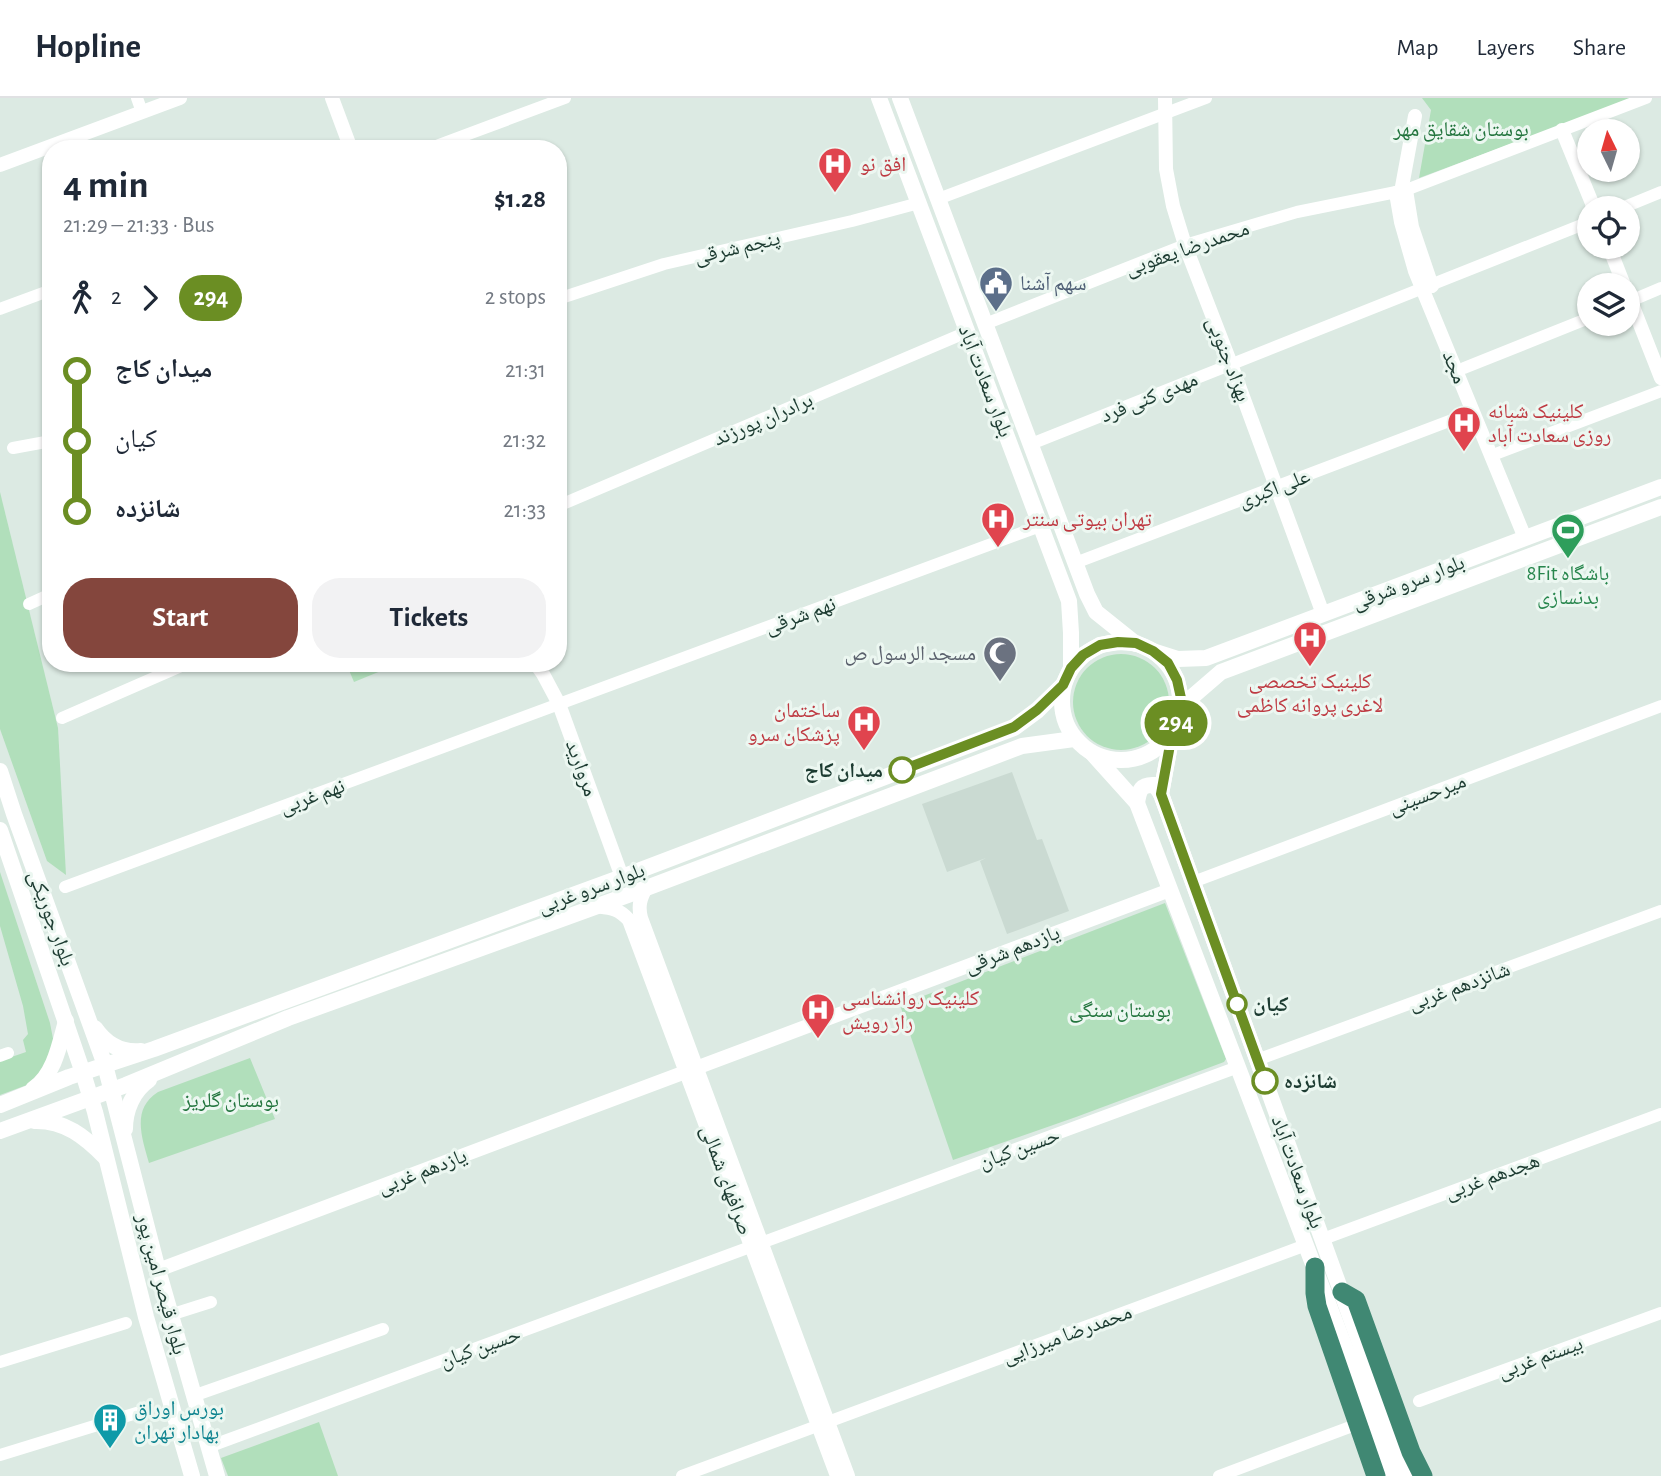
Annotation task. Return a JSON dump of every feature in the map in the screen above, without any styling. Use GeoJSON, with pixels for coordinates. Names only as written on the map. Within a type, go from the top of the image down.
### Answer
{"type":"FeatureCollection","features":[{"type":"Feature","properties":{"kind":"highway"},"geometry":{"type":"LineString","coordinates":[[1315,1267],[1317,1306],[1376,1476]]}},
{"type":"Feature","properties":{"kind":"highway"},"geometry":{"type":"LineString","coordinates":[[1342,1292],[1356,1300],[1411,1452],[1423,1476]]}},
{"type":"Feature","properties":{"kind":"main road","name":"بلوار سعادت آباد"},"geometry":{"type":"LineString","coordinates":[[879,98],[1069,601],[1071,668]]}},
{"type":"Feature","properties":{"kind":"main road","name":"بلوار سعادت آباد"},"geometry":{"type":"LineString","coordinates":[[900,98],[1087,594],[1096,611],[1136,643]]}},
{"type":"Feature","properties":{"kind":"main road"},"geometry":{"type":"LineString","coordinates":[[979,364],[990,366],[999,359]]}},
{"type":"Feature","properties":{"kind":"main road","name":"بلوار سرو شرقی"},"geometry":{"type":"LineString","coordinates":[[1153,651],[1178,659],[1206,658],[1661,487]]}},
{"type":"Feature","properties":{"kind":"main road","name":"بلوار سرو شرقی"},"geometry":{"type":"LineString","coordinates":[[1179,716],[1192,696],[1221,672],[1661,507]]}},
{"type":"Feature","properties":{"kind":"main road"},"geometry":{"type":"LineString","coordinates":[[1161,794],[1181,698],[1177,680],[1168,663],[1153,651],[1136,643],[1118,642],[1100,645],[1083,655],[1071,668],[1063,685],[1061,704],[1065,722],[1074,738],[1088,751],[1105,759],[1124,761],[1143,757],[1159,748],[1172,734]]}},
{"type":"Feature","properties":{"kind":"main road","name":"بلوار سرو غربی"},"geometry":{"type":"LineString","coordinates":[[83,1073],[621,877],[1014,727],[1063,685]]}},
{"type":"Feature","properties":{"kind":"main road","name":"بلوار سرو غربی"},"geometry":{"type":"LineString","coordinates":[[90,1097],[288,1018],[646,888],[1022,746],[1074,738]]}},
{"type":"Feature","properties":{"kind":"main road","name":"بلوار سعادت آباد"},"geometry":{"type":"LineString","coordinates":[[1092,753],[1137,803],[1394,1476]]}},
{"type":"Feature","properties":{"kind":"main road","name":"بلوار جوریکی"},"geometry":{"type":"LineString","coordinates":[[0,771],[112,1090]]}},
{"type":"Feature","properties":{"kind":"main road"},"geometry":{"type":"LineString","coordinates":[[1137,803],[1139,791],[1148,785],[1155,786],[1161,794]]}},
{"type":"Feature","properties":{"kind":"main road","name":"بلوار سعادت آباد"},"geometry":{"type":"LineString","coordinates":[[1161,794],[1408,1476]]}},
{"type":"Feature","properties":{"kind":"main road","name":"بلوار جوریکی"},"geometry":{"type":"LineString","coordinates":[[0,830],[90,1097]]}},
{"type":"Feature","properties":{"kind":"main road"},"geometry":{"type":"LineString","coordinates":[[87,1015],[97,1031],[111,1045],[134,1052],[154,1049]]}},
{"type":"Feature","properties":{"kind":"main road"},"geometry":{"type":"LineString","coordinates":[[20,1097],[39,1086],[54,1062],[66,1021]]}},
{"type":"Feature","properties":{"kind":"main road"},"geometry":{"type":"LineString","coordinates":[[211,1028],[228,1027],[230,1030],[231,1034],[218,1046]]}},
{"type":"Feature","properties":{"kind":"main road"},"geometry":{"type":"LineString","coordinates":[[125,1146],[125,1119],[131,1101],[141,1085],[164,1069]]}},
{"type":"Feature","properties":{"kind":"main road"},"geometry":{"type":"LineString","coordinates":[[0,1105],[83,1073]]}},
{"type":"Feature","properties":{"kind":"main road","name":"بلوار قیصر امین پور"},"geometry":{"type":"LineString","coordinates":[[112,1090],[170,1315],[217,1476]]}},
{"type":"Feature","properties":{"kind":"main road"},"geometry":{"type":"LineString","coordinates":[[0,1131],[90,1097]]}},
{"type":"Feature","properties":{"kind":"main road","name":"بلوار قیصر امین پور"},"geometry":{"type":"LineString","coordinates":[[90,1097],[146,1317],[192,1476]]}},
{"type":"Feature","properties":{"kind":"main road"},"geometry":{"type":"LineString","coordinates":[[25,1121],[44,1121],[70,1128],[107,1159]]}},
{"type":"Feature","properties":{"kind":"main road"},"geometry":{"type":"LineString","coordinates":[[121,1220],[121,1202],[125,1199],[132,1199],[143,1215]]}},
{"type":"Feature","properties":{"kind":"street"},"geometry":{"type":"LineString","coordinates":[[58,140],[140,105],[180,98]]}},
{"type":"Feature","properties":{"kind":"street"},"geometry":{"type":"LineString","coordinates":[[332,98],[348,140]]}},
{"type":"Feature","properties":{"kind":"street"},"geometry":{"type":"LineString","coordinates":[[452,140],[565,98]]}},
{"type":"Feature","properties":{"kind":"street","name":"بهزاد جنوبی"},"geometry":{"type":"LineString","coordinates":[[1165,98],[1166,169],[1173,206],[1185,245],[1322,614]]}},
{"type":"Feature","properties":{"kind":"street"},"geometry":{"type":"LineString","coordinates":[[938,199],[1206,98]]}},
{"type":"Feature","properties":{"kind":"street","name":"محمدرضا یعقوبی"},"geometry":{"type":"LineString","coordinates":[[985,324],[1185,245],[1297,212],[1401,192],[1646,98]]}},
{"type":"Feature","properties":{"kind":"street","name":"مجد"},"geometry":{"type":"LineString","coordinates":[[1415,116],[1401,192],[1427,287],[1528,537]]}},
{"type":"Feature","properties":{"kind":"street"},"geometry":{"type":"LineString","coordinates":[[1562,130],[1589,196]]}},
{"type":"Feature","properties":{"kind":"street"},"geometry":{"type":"LineString","coordinates":[[0,165],[42,147]]}},
{"type":"Feature","properties":{"kind":"street"},"geometry":{"type":"LineString","coordinates":[[1640,201],[1661,192]]}},
{"type":"Feature","properties":{"kind":"street","name":"پنجم شرقی"},"geometry":{"type":"LineString","coordinates":[[567,296],[664,264],[919,203]]}},
{"type":"Feature","properties":{"kind":"street","name":"مهدی کنی فرد"},"geometry":{"type":"LineString","coordinates":[[1031,444],[1577,227]]}},
{"type":"Feature","properties":{"kind":"street"},"geometry":{"type":"LineString","coordinates":[[1640,295],[1661,288]]}},
{"type":"Feature","properties":{"kind":"street"},"geometry":{"type":"LineString","coordinates":[[0,309],[42,293]]}},
{"type":"Feature","properties":{"kind":"street"},"geometry":{"type":"LineString","coordinates":[[1461,370],[1577,323]]}},
{"type":"Feature","properties":{"kind":"street"},"geometry":{"type":"LineString","coordinates":[[1640,328],[1661,378]]}},
{"type":"Feature","properties":{"kind":"street","name":"برادران پورزند"},"geometry":{"type":"LineString","coordinates":[[567,502],[967,332]]}},
{"type":"Feature","properties":{"kind":"street"},"geometry":{"type":"LineString","coordinates":[[1495,455],[1661,391]]}},
{"type":"Feature","properties":{"kind":"street","name":"علی اکبری"},"geometry":{"type":"LineString","coordinates":[[1075,563],[1477,411]]}},
{"type":"Feature","properties":{"kind":"street"},"geometry":{"type":"LineString","coordinates":[[13,448],[42,443]]}},
{"type":"Feature","properties":{"kind":"street","name":"نهم شرقی"},"geometry":{"type":"LineString","coordinates":[[559,704],[1040,526]]}},
{"type":"Feature","properties":{"kind":"street"},"geometry":{"type":"LineString","coordinates":[[29,604],[42,598]]}},
{"type":"Feature","properties":{"kind":"street"},"geometry":{"type":"LineString","coordinates":[[62,718],[167,672]]}},
{"type":"Feature","properties":{"kind":"street","name":"مروارید"},"geometry":{"type":"LineString","coordinates":[[542,672],[559,704],[621,877]]}},
{"type":"Feature","properties":{"kind":"street","name":"نهم غربی"},"geometry":{"type":"LineString","coordinates":[[65,887],[559,704]]}},
{"type":"Feature","properties":{"kind":"street","name":"میرحسینی"},"geometry":{"type":"LineString","coordinates":[[1193,881],[1661,706]]}},
{"type":"Feature","properties":{"kind":"street","name":"صرافهای شمالی"},"geometry":{"type":"LineString","coordinates":[[646,888],[638,908],[691,1070]]}},
{"type":"Feature","properties":{"kind":"street","name":"یازدهم شرقی"},"geometry":{"type":"LineString","coordinates":[[691,1070],[1170,890]]}},
{"type":"Feature","properties":{"kind":"street","name":"صرافهای شمالی"},"geometry":{"type":"LineString","coordinates":[[596,906],[622,912],[629,920],[691,1070],[823,1424],[848,1476]]}},
{"type":"Feature","properties":{"kind":"street","name":"شانزدهم غربی"},"geometry":{"type":"LineString","coordinates":[[1258,1060],[1661,911]]}},
{"type":"Feature","properties":{"kind":"street","name":"حسین کیان"},"geometry":{"type":"LineString","coordinates":[[208,1447],[1238,1067]]}},
{"type":"Feature","properties":{"kind":"street","name":"یازدهم غربی"},"geometry":{"type":"LineString","coordinates":[[158,1270],[691,1070]]}},
{"type":"Feature","properties":{"kind":"street","name":"هجدهم غربی"},"geometry":{"type":"LineString","coordinates":[[1323,1239],[1661,1114]]}},
{"type":"Feature","properties":{"kind":"street","name":"محمدرضا میرزایی"},"geometry":{"type":"LineString","coordinates":[[682,1476],[1306,1245]]}},
{"type":"Feature","properties":{"kind":"street"},"geometry":{"type":"LineString","coordinates":[[170,1315],[211,1302]]}},
{"type":"Feature","properties":{"kind":"street","name":"بیستم غربی"},"geometry":{"type":"LineString","coordinates":[[1419,1401],[1661,1313]]}},
{"type":"Feature","properties":{"kind":"street"},"geometry":{"type":"LineString","coordinates":[[0,1362],[126,1323]]}},
{"type":"Feature","properties":{"kind":"street"},"geometry":{"type":"LineString","coordinates":[[193,1396],[383,1329]]}},
{"type":"Feature","properties":{"kind":"street"},"geometry":{"type":"LineString","coordinates":[[0,1455],[143,1411]]}},
{"type":"Feature","properties":{"kind":"street","name":"صرافهای شمالی"},"geometry":{"type":"LineString","coordinates":[[823,1424],[837,1476]]}},
{"type":"Feature","properties":{"kind":"street"},"geometry":{"type":"LineString","coordinates":[[1219,1476],[1350,1427],[1366,1476]]}},
{"type":"Feature","properties":{"kind":"shaded area"},"geometry":{"type":"Polygon","coordinates":[[[1012,772],[1037,840],[1042,839],[1069,911],[1007,934],[980,861],[986,858],[947,872],[922,804],[1012,772]]]}},
{"type":"Feature","properties":{"kind":"green space","name":"بوستان شقایق مهر"},"geometry":{"type":"Polygon","coordinates":[[[1422,98],[1635,98],[1419,178],[1431,110],[1422,98]]]}},
{"type":"Feature","properties":{"kind":"green space"},"geometry":{"type":"Polygon","coordinates":[[[0,492],[42,672],[44,672],[58,728],[66,875],[47,861],[0,729],[0,492]]]}},
{"type":"Feature","properties":{"kind":"green space"},"geometry":{"type":"Polygon","coordinates":[[[1112,654],[1130,654],[1148,662],[1161,675],[1169,693],[1166,721],[1148,742],[1130,750],[1112,750],[1094,742],[1081,729],[1073,711],[1073,693],[1081,675],[1094,662],[1112,654]]]}},
{"type":"Feature","properties":{"kind":"green space"},"geometry":{"type":"Polygon","coordinates":[[[350,672],[378,672],[354,682],[350,672]]]}},
{"type":"Feature","properties":{"kind":"green space"},"geometry":{"type":"Polygon","coordinates":[[[0,872],[50,1023],[54,1044],[35,1082],[0,1095],[0,1061],[26,1052],[23,1040],[28,1034],[23,1006],[0,926],[0,872]]]}},
{"type":"Feature","properties":{"kind":"green space","name":"بوستان سنگی"},"geometry":{"type":"Polygon","coordinates":[[[1165,903],[1226,1059],[1224,1062],[953,1160],[900,1005],[1165,903]]]}},
{"type":"Feature","properties":{"kind":"green space","name":"بوستان گلریز"},"geometry":{"type":"Polygon","coordinates":[[[250,1058],[275,1119],[149,1163],[142,1134],[141,1115],[150,1099],[158,1092],[250,1058]]]}},
{"type":"Feature","properties":{"kind":"green space"},"geometry":{"type":"Polygon","coordinates":[[[319,1422],[338,1476],[228,1476],[221,1458],[319,1422]]]}},
{"type":"Feature","properties":{"kind":"bus line","name":"294"},"geometry":{"type":"LineString","coordinates":[[902,770],[1014,727],[1063,685],[1071,668],[1083,655],[1100,645],[1136,643],[1153,651],[1168,663],[1177,680],[1181,698],[1161,794],[1265,1081]]}},
{"type":"Feature","properties":{"kind":"place","name":"افق نو"},"geometry":{"type":"Point","coordinates":[835,194]}},
{"type":"Feature","properties":{"kind":"place","name":"سهم آشنا"},"geometry":{"type":"Point","coordinates":[996,313]}},
{"type":"Feature","properties":{"kind":"place","name":"کلینیک شبانه روزی سعادت آباد"},"geometry":{"type":"Point","coordinates":[1464,453]}},
{"type":"Feature","properties":{"kind":"place","name":"تهران بیوتی سنتر"},"geometry":{"type":"Point","coordinates":[998,549]}},
{"type":"Feature","properties":{"kind":"place","name":"8Fit باشگاه بدنسازی"},"geometry":{"type":"Point","coordinates":[1568,560]}},
{"type":"Feature","properties":{"kind":"place","name":"کلینیک تخصصی لاغری پروانه کاظمی"},"geometry":{"type":"Point","coordinates":[1310,668]}},
{"type":"Feature","properties":{"kind":"place","name":"مسجد الرسول ص"},"geometry":{"type":"Point","coordinates":[1000,683]}},
{"type":"Feature","properties":{"kind":"place","name":"ساختمان پزشکان سرو"},"geometry":{"type":"Point","coordinates":[864,752]}},
{"type":"Feature","properties":{"kind":"place","name":"میدان کاج"},"geometry":{"type":"Point","coordinates":[902,770]}},
{"type":"Feature","properties":{"kind":"place","name":"کیان"},"geometry":{"type":"Point","coordinates":[1237,1004]}},
{"type":"Feature","properties":{"kind":"place","name":"کلینیک روانشناسی راز رویش"},"geometry":{"type":"Point","coordinates":[818,1040]}},
{"type":"Feature","properties":{"kind":"place","name":"شانزده"},"geometry":{"type":"Point","coordinates":[1265,1081]}},
{"type":"Feature","properties":{"kind":"place","name":"بورس اوراق بهادار تهران"},"geometry":{"type":"Point","coordinates":[110,1450]}}]}
